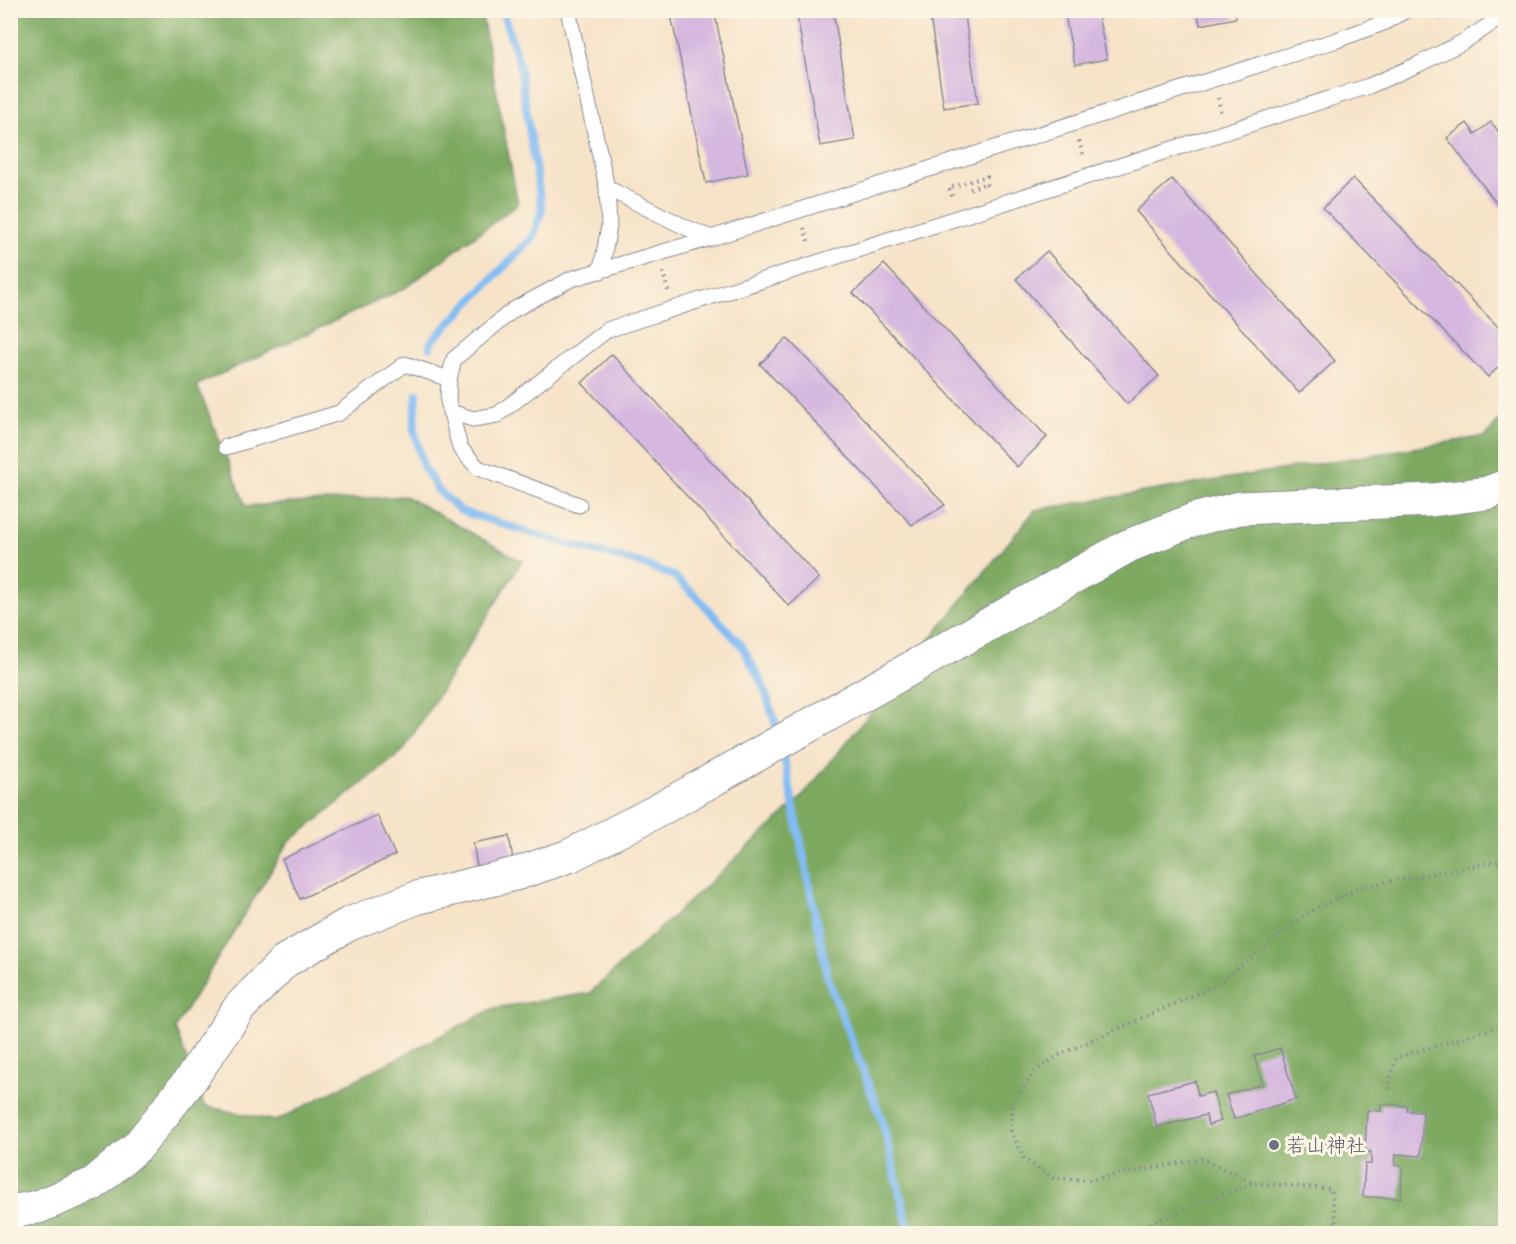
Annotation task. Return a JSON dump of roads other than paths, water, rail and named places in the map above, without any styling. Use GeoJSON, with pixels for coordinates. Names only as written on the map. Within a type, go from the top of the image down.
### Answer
{"type":"FeatureCollection","features":[{"type":"Feature","properties":{"kind":"street"},"geometry":{"type":"LineString","coordinates":[[10,1212],[38,1207],[93,1184],[138,1146],[191,1079],[240,1007],[285,961],[349,924],[416,898],[519,873],[569,856],[657,811],[1128,546],[1193,520],[1240,508],[1432,500],[1487,493],[1506,486]]}},
{"type":"Feature","properties":{"kind":"lane"},"geometry":{"type":"LineString","coordinates":[[568,10],[607,188],[609,226],[601,271]]}},
{"type":"Feature","properties":{"kind":"lane"},"geometry":{"type":"LineString","coordinates":[[579,506],[478,468],[460,448],[450,412],[449,379],[453,359],[513,310],[571,279],[711,238],[1334,41],[1383,22],[1406,10]]}},
{"type":"Feature","properties":{"kind":"lane"},"geometry":{"type":"LineString","coordinates":[[450,412],[473,419],[497,415],[607,330],[1369,86],[1463,42],[1506,14]]}},
{"type":"Feature","properties":{"kind":"lane"},"geometry":{"type":"LineString","coordinates":[[607,188],[711,238]]}},
{"type":"Feature","properties":{"kind":"lane"},"geometry":{"type":"LineString","coordinates":[[226,447],[339,413],[405,364],[449,379]]}},
{"type":"Feature","properties":{"kind":"waterway"},"geometry":{"type":"LineString","coordinates":[[430,347],[431,342],[533,237],[542,210],[519,63],[502,10]]}},
{"type":"Feature","properties":{"kind":"waterway"},"geometry":{"type":"LineString","coordinates":[[417,394],[414,429],[423,466],[438,490],[461,511],[563,543],[637,562],[674,576],[698,598],[742,646],[763,685],[779,735]]}},
{"type":"Feature","properties":{"kind":"waterway"},"geometry":{"type":"LineString","coordinates":[[782,748],[828,979],[882,1120],[910,1234]]}},
{"type":"Feature","properties":{"kind":"place","name":"若山神社"},"geometry":{"type":"Point","coordinates":[1274,1145]}}]}
